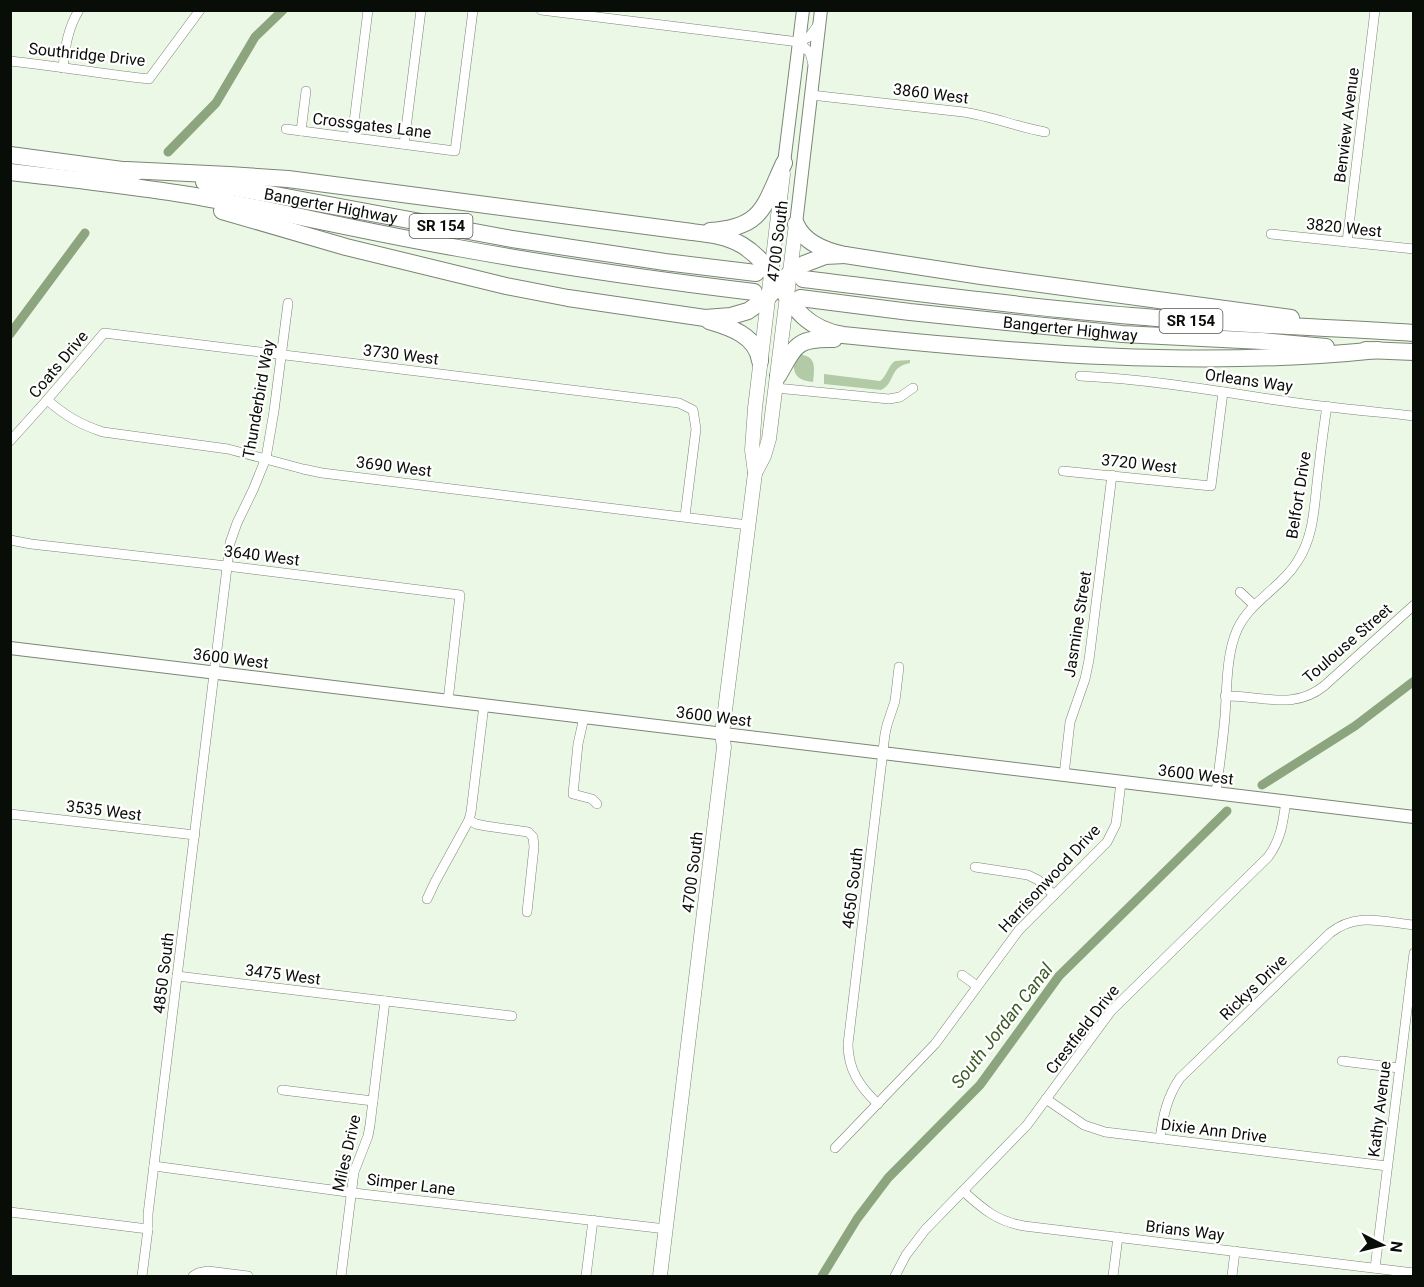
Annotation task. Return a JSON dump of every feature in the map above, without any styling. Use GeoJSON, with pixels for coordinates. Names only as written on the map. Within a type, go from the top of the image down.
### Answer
{"type":"FeatureCollection","features":[{"type":"Feature","properties":{"kind":"highway","name":"Bangerter Highway"},"geometry":{"type":"LineString","coordinates":[[10,155],[230,186],[546,245],[655,261],[910,312],[1122,334],[1413,352]]}},
{"type":"Feature","properties":{"kind":"highway"},"geometry":{"type":"LineString","coordinates":[[692,232],[726,229],[742,225],[753,219],[762,209],[784,163]]}},
{"type":"Feature","properties":{"kind":"highway"},"geometry":{"type":"LineString","coordinates":[[127,170],[229,174],[288,180],[720,237],[742,245],[756,256],[800,314],[817,327],[835,333],[1010,351],[1122,357],[1322,356],[1378,350]]}},
{"type":"Feature","properties":{"kind":"highway","name":"Bangerter Highway"},"geometry":{"type":"LineString","coordinates":[[10,172],[156,190],[411,240],[545,264],[650,279],[779,286],[1228,323],[1413,333]]}},
{"type":"Feature","properties":{"kind":"highway"},"geometry":{"type":"LineString","coordinates":[[156,190],[314,239],[481,281],[568,298],[696,317],[713,318],[735,315],[754,308],[804,264],[818,258],[845,255]]}},
{"type":"Feature","properties":{"kind":"highway"},"geometry":{"type":"LineString","coordinates":[[796,224],[807,240],[823,249],[845,255],[989,277],[1264,313],[1369,330]]}},
{"type":"Feature","properties":{"kind":"highway"},"geometry":{"type":"LineString","coordinates":[[696,317],[717,323],[749,339],[758,350],[760,361]]}},
{"type":"Feature","properties":{"kind":"highway"},"geometry":{"type":"LineString","coordinates":[[777,382],[795,348],[807,340],[865,337]]}},
{"type":"Feature","properties":{"kind":"main road","name":"4700 South"},"geometry":{"type":"LineString","coordinates":[[755,473],[764,456],[769,439],[777,382],[784,163]]}},
{"type":"Feature","properties":{"kind":"main road","name":"4700 South"},"geometry":{"type":"LineString","coordinates":[[660,1276],[724,747],[722,734],[755,473],[753,443],[760,361],[796,224]]}},
{"type":"Feature","properties":{"kind":"street"},"geometry":{"type":"LineString","coordinates":[[63,68],[67,37],[80,10]]}},
{"type":"Feature","properties":{"kind":"street","name":"Southridge Drive"},"geometry":{"type":"LineString","coordinates":[[10,61],[149,79],[200,10]]}},
{"type":"Feature","properties":{"kind":"street"},"geometry":{"type":"LineString","coordinates":[[352,138],[368,10]]}},
{"type":"Feature","properties":{"kind":"street"},"geometry":{"type":"LineString","coordinates":[[404,144],[421,10]]}},
{"type":"Feature","properties":{"kind":"street","name":"Crossgates Lane"},"geometry":{"type":"LineString","coordinates":[[286,129],[454,151],[473,10]]}},
{"type":"Feature","properties":{"kind":"street"},"geometry":{"type":"LineString","coordinates":[[542,10],[574,12],[799,42],[813,33],[821,14]]}},
{"type":"Feature","properties":{"kind":"street","name":"4700 South"},"geometry":{"type":"LineString","coordinates":[[784,163],[803,10]]}},
{"type":"Feature","properties":{"kind":"street","name":"Benview Avenue"},"geometry":{"type":"LineString","coordinates":[[1347,242],[1375,10]]}},
{"type":"Feature","properties":{"kind":"street","name":"4700 South"},"geometry":{"type":"LineString","coordinates":[[796,224],[821,14]]}},
{"type":"Feature","properties":{"kind":"street"},"geometry":{"type":"LineString","coordinates":[[799,42],[810,53],[814,72]]}},
{"type":"Feature","properties":{"kind":"street"},"geometry":{"type":"LineString","coordinates":[[301,131],[306,91]]}},
{"type":"Feature","properties":{"kind":"street","name":"3860 West"},"geometry":{"type":"LineString","coordinates":[[811,95],[963,112],[1045,132]]}},
{"type":"Feature","properties":{"kind":"street","name":"3820 West"},"geometry":{"type":"LineString","coordinates":[[1271,234],[1413,249]]}},
{"type":"Feature","properties":{"kind":"street","name":"Thunderbird Way"},"geometry":{"type":"LineString","coordinates":[[214,673],[230,543],[266,458],[273,422],[288,303]]}},
{"type":"Feature","properties":{"kind":"street","name":"3730 West"},"geometry":{"type":"LineString","coordinates":[[104,333],[679,403],[693,410],[696,429],[685,516]]}},
{"type":"Feature","properties":{"kind":"street","name":"Coats Drive"},"geometry":{"type":"LineString","coordinates":[[10,441],[104,333]]}},
{"type":"Feature","properties":{"kind":"street","name":"Orleans Way"},"geometry":{"type":"LineString","coordinates":[[1080,376],[1106,377],[1413,416]]}},
{"type":"Feature","properties":{"kind":"street"},"geometry":{"type":"LineString","coordinates":[[777,382],[889,399],[900,397],[913,388]]}},
{"type":"Feature","properties":{"kind":"street","name":"3720 West"},"geometry":{"type":"LineString","coordinates":[[1063,471],[1211,486],[1223,392]]}},
{"type":"Feature","properties":{"kind":"street","name":"3690 West"},"geometry":{"type":"LineString","coordinates":[[48,400],[71,419],[103,432],[241,451],[303,469],[748,525]]}},
{"type":"Feature","properties":{"kind":"street","name":"Belfort Drive"},"geometry":{"type":"LineString","coordinates":[[1216,793],[1225,696],[1234,637],[1241,622],[1254,605],[1292,570],[1309,539],[1327,406]]}},
{"type":"Feature","properties":{"kind":"street","name":"Jasmine Street"},"geometry":{"type":"LineString","coordinates":[[1064,775],[1070,722],[1089,660],[1112,476]]}},
{"type":"Feature","properties":{"kind":"street","name":"3640 West"},"geometry":{"type":"LineString","coordinates":[[10,540],[460,595],[448,700]]}},
{"type":"Feature","properties":{"kind":"street"},"geometry":{"type":"LineString","coordinates":[[1240,592],[1254,605]]}},
{"type":"Feature","properties":{"kind":"street","name":"Toulouse Street"},"geometry":{"type":"LineString","coordinates":[[1225,696],[1289,700],[1311,695],[1324,686],[1413,605]]}},
{"type":"Feature","properties":{"kind":"street","name":"3600 West"},"geometry":{"type":"LineString","coordinates":[[10,648],[1413,817]]}},
{"type":"Feature","properties":{"kind":"street","name":"4650 South"},"geometry":{"type":"LineString","coordinates":[[878,1104],[861,1087],[853,1073],[848,1044],[883,753],[887,725],[895,701],[899,667]]}},
{"type":"Feature","properties":{"kind":"street","name":"4850 South"},"geometry":{"type":"LineString","coordinates":[[142,1276],[214,673]]}},
{"type":"Feature","properties":{"kind":"street"},"geometry":{"type":"LineString","coordinates":[[427,899],[469,820],[484,705]]}},
{"type":"Feature","properties":{"kind":"street"},"geometry":{"type":"LineString","coordinates":[[584,717],[578,744],[573,794],[592,799],[597,804]]}},
{"type":"Feature","properties":{"kind":"street","name":"Harrisonwood Drive"},"geometry":{"type":"LineString","coordinates":[[835,1148],[929,1052],[1019,930],[1111,837],[1117,817],[1121,782]]}},
{"type":"Feature","properties":{"kind":"street","name":"Crestfield Drive"},"geometry":{"type":"LineString","coordinates":[[895,1276],[918,1238],[1028,1125],[1101,1023],[1122,999],[1268,857],[1280,838],[1286,801]]}},
{"type":"Feature","properties":{"kind":"street","name":"3535 West"},"geometry":{"type":"LineString","coordinates":[[10,814],[195,835]]}},
{"type":"Feature","properties":{"kind":"street"},"geometry":{"type":"LineString","coordinates":[[469,820],[476,824],[528,832],[533,837],[527,912]]}},
{"type":"Feature","properties":{"kind":"street"},"geometry":{"type":"LineString","coordinates":[[975,867],[1028,875],[1038,880],[1054,895]]}},
{"type":"Feature","properties":{"kind":"street","name":"Rickys Drive"},"geometry":{"type":"LineString","coordinates":[[1160,1138],[1167,1103],[1180,1078],[1330,933],[1345,923],[1361,919],[1413,925]]}},
{"type":"Feature","properties":{"kind":"street","name":"Kathy Avenue"},"geometry":{"type":"LineString","coordinates":[[1375,1268],[1413,953]]}},
{"type":"Feature","properties":{"kind":"street"},"geometry":{"type":"LineString","coordinates":[[962,975],[977,986]]}},
{"type":"Feature","properties":{"kind":"street","name":"3475 West"},"geometry":{"type":"LineString","coordinates":[[177,976],[512,1016]]}},
{"type":"Feature","properties":{"kind":"street","name":"Miles Drive"},"geometry":{"type":"LineString","coordinates":[[341,1276],[352,1182],[357,1162],[368,1137],[385,1001]]}},
{"type":"Feature","properties":{"kind":"street"},"geometry":{"type":"LineString","coordinates":[[1342,1061],[1399,1068]]}},
{"type":"Feature","properties":{"kind":"street"},"geometry":{"type":"LineString","coordinates":[[282,1090],[373,1101]]}},
{"type":"Feature","properties":{"kind":"street","name":"Dixie Ann Drive"},"geometry":{"type":"LineString","coordinates":[[1046,1099],[1077,1121],[1105,1132],[1388,1166]]}},
{"type":"Feature","properties":{"kind":"street","name":"Simper Lane"},"geometry":{"type":"LineString","coordinates":[[154,1166],[666,1229]]}},
{"type":"Feature","properties":{"kind":"street","name":"Brians Way"},"geometry":{"type":"LineString","coordinates":[[963,1191],[989,1213],[1011,1223],[1413,1273]]}},
{"type":"Feature","properties":{"kind":"street"},"geometry":{"type":"LineString","coordinates":[[10,1212],[148,1229]]}},
{"type":"Feature","properties":{"kind":"street"},"geometry":{"type":"LineString","coordinates":[[586,1276],[593,1220]]}},
{"type":"Feature","properties":{"kind":"street"},"geometry":{"type":"LineString","coordinates":[[1113,1276],[1118,1237]]}},
{"type":"Feature","properties":{"kind":"street"},"geometry":{"type":"LineString","coordinates":[[1232,1276],[1235,1251]]}},
{"type":"Feature","properties":{"kind":"street"},"geometry":{"type":"LineString","coordinates":[[193,1276],[208,1271],[248,1276]]}},
{"type":"Feature","properties":{"kind":"green space"},"geometry":{"type":"Polygon","coordinates":[[[795,354],[807,356],[813,362],[813,382],[802,379],[796,374],[795,354]]]}},
{"type":"Feature","properties":{"kind":"green space"},"geometry":{"type":"Polygon","coordinates":[[[910,360],[910,363],[895,371],[889,383],[881,390],[824,384],[824,374],[880,381],[895,361],[910,360]]]}},
{"type":"Feature","properties":{"kind":"waterway"},"geometry":{"type":"LineString","coordinates":[[168,152],[216,103],[255,37],[283,10]]}},
{"type":"Feature","properties":{"kind":"waterway"},"geometry":{"type":"LineString","coordinates":[[10,334],[85,233]]}},
{"type":"Feature","properties":{"kind":"waterway","name":"South Jordan Canal"},"geometry":{"type":"LineString","coordinates":[[1262,785],[1355,726],[1414,681]]}},
{"type":"Feature","properties":{"kind":"waterway","name":"South Jordan Canal"},"geometry":{"type":"LineString","coordinates":[[822,1276],[857,1219],[888,1178],[980,1085],[1059,976],[1227,811]]}}]}
